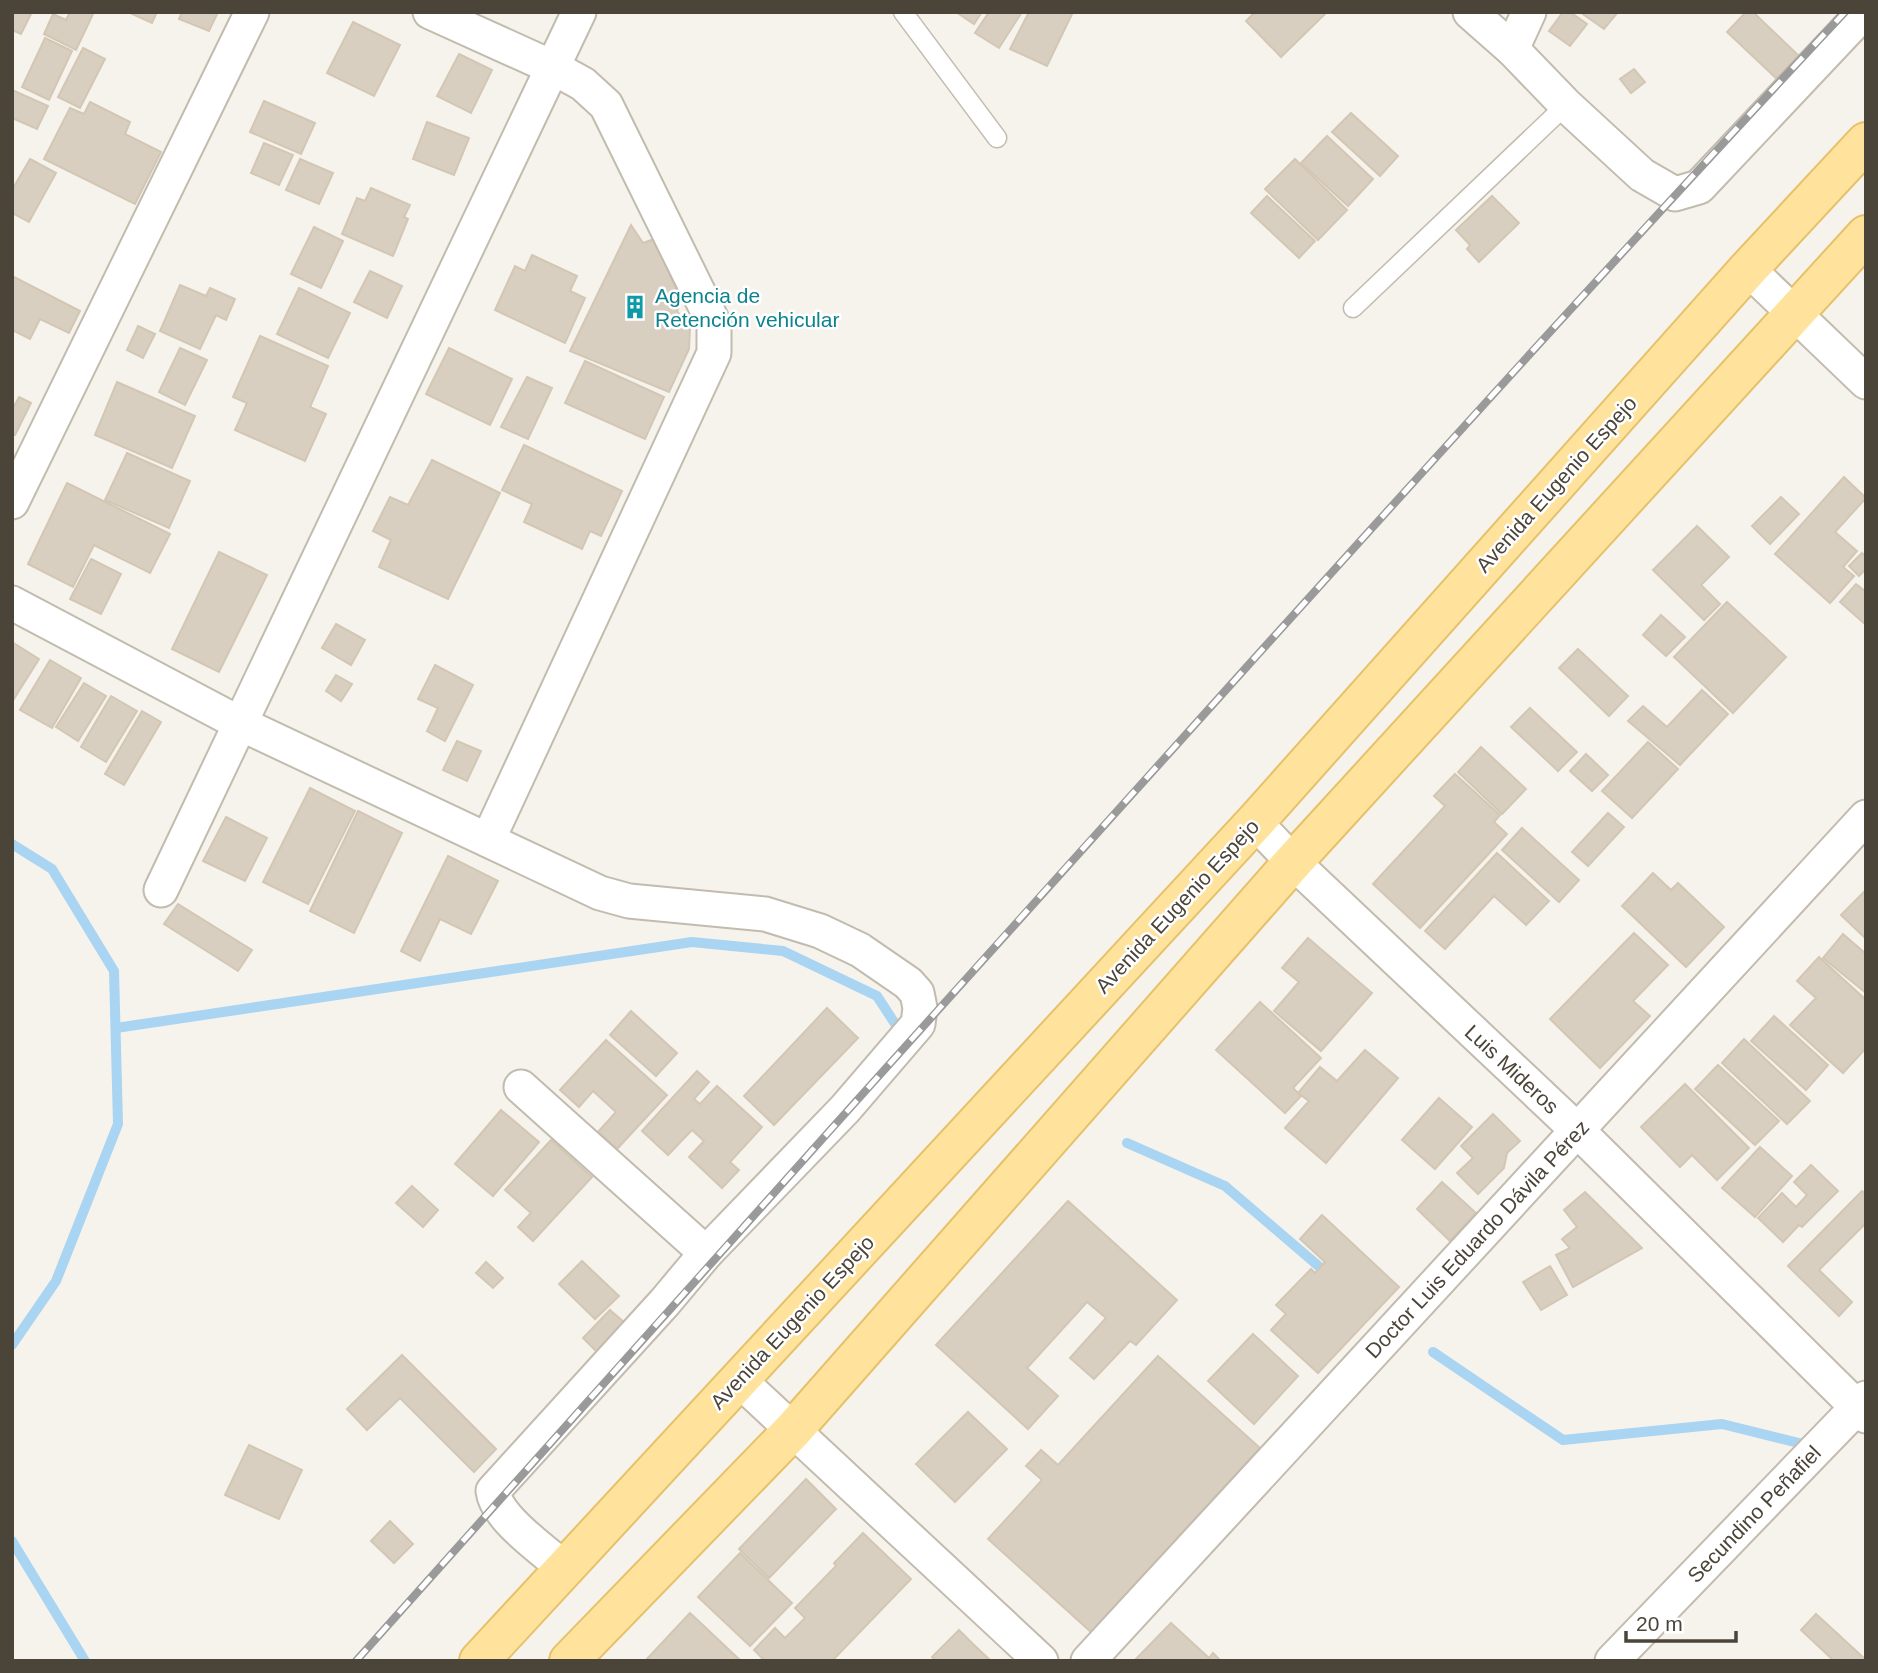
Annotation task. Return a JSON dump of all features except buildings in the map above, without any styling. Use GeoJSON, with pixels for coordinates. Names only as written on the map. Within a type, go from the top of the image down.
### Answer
{"type":"FeatureCollection","features":[{"type":"Feature","properties":{"kind":"main road","name":"Avenida Eugenio Espejo"},"geometry":{"type":"LineString","coordinates":[[479,1661],[1255,822],[1748,269],[1866,142]]}},
{"type":"Feature","properties":{"kind":"main road"},"geometry":{"type":"LineString","coordinates":[[569,1661],[793,1430],[1293,862],[1866,235]]}},
{"type":"Feature","properties":{"kind":"street"},"geometry":{"type":"LineString","coordinates":[[12,502],[251,12]]}},
{"type":"Feature","properties":{"kind":"street"},"geometry":{"type":"LineString","coordinates":[[430,12],[554,68],[583,84],[606,105],[714,324],[714,353],[488,840]]}},
{"type":"Feature","properties":{"kind":"street"},"geometry":{"type":"LineString","coordinates":[[161,890],[579,12]]}},
{"type":"Feature","properties":{"kind":"street"},"geometry":{"type":"LineString","coordinates":[[1470,12],[1642,175],[1675,194],[1699,187],[1864,12]]}},
{"type":"Feature","properties":{"kind":"street"},"geometry":{"type":"LineString","coordinates":[[1513,50],[1529,12]]}},
{"type":"Feature","properties":{"kind":"street"},"geometry":{"type":"LineString","coordinates":[[1748,269],[1866,382]]}},
{"type":"Feature","properties":{"kind":"street"},"geometry":{"type":"LineString","coordinates":[[12,603],[239,723],[600,893],[629,901],[765,914],[820,932],[860,950],[908,983],[917,993],[920,1009],[918,1024],[884,1065],[706,1253],[665,1303],[493,1491],[496,1504],[513,1524],[565,1569]]}},
{"type":"Feature","properties":{"kind":"street","name":"Doctor Luis Eduardo Dávila Pérez"},"geometry":{"type":"LineString","coordinates":[[1088,1661],[1866,817]]}},
{"type":"Feature","properties":{"kind":"street","name":"Luis Mideros"},"geometry":{"type":"LineString","coordinates":[[1255,822],[1293,862],[1577,1130],[1863,1407]]}},
{"type":"Feature","properties":{"kind":"street"},"geometry":{"type":"LineString","coordinates":[[521,1087],[706,1253]]}},
{"type":"Feature","properties":{"kind":"street"},"geometry":{"type":"LineString","coordinates":[[738,1379],[1041,1661]]}},
{"type":"Feature","properties":{"kind":"street","name":"Secundino Peñafiel"},"geometry":{"type":"LineString","coordinates":[[1612,1661],[1863,1407]]}},
{"type":"Feature","properties":{"kind":"lane"},"geometry":{"type":"LineString","coordinates":[[903,12],[997,138]]}},
{"type":"Feature","properties":{"kind":"lane"},"geometry":{"type":"LineString","coordinates":[[1353,308],[1566,105]]}},
{"type":"Feature","properties":{"kind":"waterway"},"geometry":{"type":"LineString","coordinates":[[12,844],[52,869],[114,971],[118,1124],[56,1281],[12,1345]]}},
{"type":"Feature","properties":{"kind":"waterway"},"geometry":{"type":"LineString","coordinates":[[116,1028],[692,942],[783,951],[877,996],[903,1036]]}},
{"type":"Feature","properties":{"kind":"waterway"},"geometry":{"type":"LineString","coordinates":[[1127,1143],[1225,1186],[1329,1275]]}},
{"type":"Feature","properties":{"kind":"waterway"},"geometry":{"type":"LineString","coordinates":[[1433,1352],[1563,1440],[1722,1424],[1803,1444]]}},
{"type":"Feature","properties":{"kind":"waterway"},"geometry":{"type":"LineString","coordinates":[[12,1541],[85,1661]]}},
{"type":"Feature","properties":{"kind":"railway"},"geometry":{"type":"LineString","coordinates":[[356,1661],[1318,588],[1845,12]]}},
{"type":"Feature","properties":{"kind":"place","name":"Agencia de Retención vehicular"},"geometry":{"type":"Point","coordinates":[635,307]}}]}
